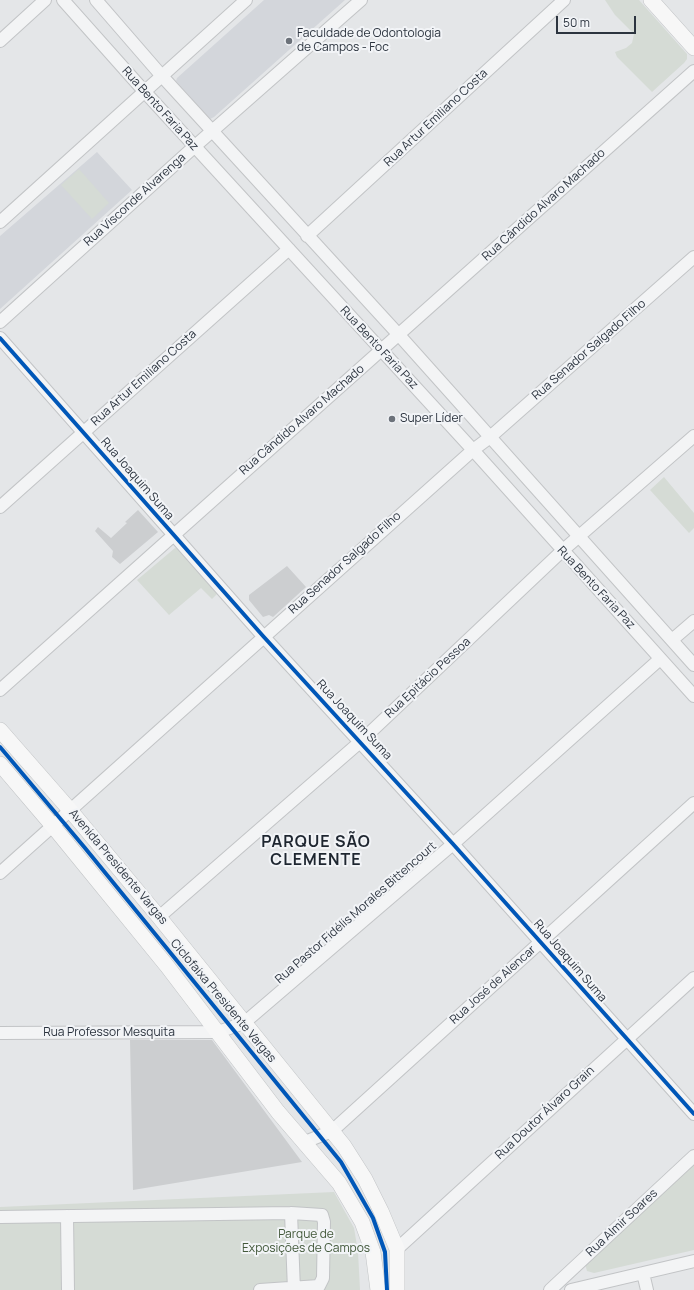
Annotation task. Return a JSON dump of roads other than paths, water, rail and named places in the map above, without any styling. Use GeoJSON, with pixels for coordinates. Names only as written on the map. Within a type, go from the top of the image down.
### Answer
{"type":"FeatureCollection","features":[{"type":"Feature","properties":{"kind":"main road"},"geometry":{"type":"LineString","coordinates":[[651,0],[694,48]]}},
{"type":"Feature","properties":{"kind":"main road","name":"Avenida Presidente Vargas"},"geometry":{"type":"LineString","coordinates":[[0,730],[70,810],[159,917],[344,1146],[365,1179],[381,1211],[397,1249],[398,1290]]}},
{"type":"Feature","properties":{"kind":"main road","name":"Avenida Presidente Vargas"},"geometry":{"type":"LineString","coordinates":[[0,764],[52,825],[218,1032],[278,1112],[339,1183],[362,1222],[373,1252],[378,1290]]}},
{"type":"Feature","properties":{"kind":"street"},"geometry":{"type":"LineString","coordinates":[[0,41],[46,0]]}},
{"type":"Feature","properties":{"kind":"street","name":"Rua Bento Faria Paz"},"geometry":{"type":"LineString","coordinates":[[63,0],[194,146],[382,350],[694,696]]}},
{"type":"Feature","properties":{"kind":"street","name":"Rua Bento Faria Paz"},"geometry":{"type":"LineString","coordinates":[[96,0],[161,75],[399,335],[489,438],[694,665]]}},
{"type":"Feature","properties":{"kind":"street"},"geometry":{"type":"LineString","coordinates":[[0,222],[161,75],[246,0]]}},
{"type":"Feature","properties":{"kind":"street","name":"Rua Visconde Alvarenga"},"geometry":{"type":"LineString","coordinates":[[0,322],[194,146],[361,0]]}},
{"type":"Feature","properties":{"kind":"street","name":"Rua Artur Emiliano Costa"},"geometry":{"type":"LineString","coordinates":[[307,236],[564,0]]}},
{"type":"Feature","properties":{"kind":"street","name":"Rua Cândido Alvaro Machado"},"geometry":{"type":"LineString","coordinates":[[0,690],[173,534],[399,335],[694,71]]}},
{"type":"Feature","properties":{"kind":"street","name":"Rua Artur Emiliano Costa"},"geometry":{"type":"LineString","coordinates":[[0,507],[289,249]]}},
{"type":"Feature","properties":{"kind":"street","name":"Rua Senador Salgado Filho"},"geometry":{"type":"LineString","coordinates":[[0,873],[472,450],[489,438],[694,257]]}},
{"type":"Feature","properties":{"kind":"street","name":"Rua Joaquim Suma"},"geometry":{"type":"LineString","coordinates":[[0,338],[263,636],[453,844],[626,1040],[694,1114]]}},
{"type":"Feature","properties":{"kind":"street","name":"Rua Epitácio Pessoa"},"geometry":{"type":"LineString","coordinates":[[159,917],[360,742],[578,536],[694,436]]}},
{"type":"Feature","properties":{"kind":"street"},"geometry":{"type":"LineString","coordinates":[[672,640],[694,621]]}},
{"type":"Feature","properties":{"kind":"street","name":"Rua Pastor Fidélis Morales Bittencourt"},"geometry":{"type":"LineString","coordinates":[[244,1023],[453,844],[660,659]]}},
{"type":"Feature","properties":{"kind":"street","name":"Rua José de Alencar"},"geometry":{"type":"LineString","coordinates":[[305,1142],[332,1131],[694,803]]}},
{"type":"Feature","properties":{"kind":"street","name":"Rua Doutor Álvaro Grain"},"geometry":{"type":"LineString","coordinates":[[397,1249],[694,978]]}},
{"type":"Feature","properties":{"kind":"street","name":"Rua Professor Mesquita"},"geometry":{"type":"LineString","coordinates":[[0,1033],[218,1032],[244,1023]]}},
{"type":"Feature","properties":{"kind":"street","name":"Rua Almir Soares"},"geometry":{"type":"LineString","coordinates":[[550,1290],[694,1156]]}},
{"type":"Feature","properties":{"kind":"street"},"geometry":{"type":"LineString","coordinates":[[291,1213],[294,1289]]}},
{"type":"Feature","properties":{"kind":"street"},"geometry":{"type":"LineString","coordinates":[[0,1217],[291,1213],[322,1215],[324,1222],[322,1283],[314,1288],[260,1290]]}},
{"type":"Feature","properties":{"kind":"street"},"geometry":{"type":"LineString","coordinates":[[67,1216],[68,1290]]}},
{"type":"Feature","properties":{"kind":"street"},"geometry":{"type":"LineString","coordinates":[[571,1290],[694,1261]]}},
{"type":"Feature","properties":{"kind":"street"},"geometry":{"type":"LineString","coordinates":[[644,1273],[647,1290]]}},
{"type":"Feature","properties":{"kind":"place","name":"Faculdade de Odontologia de Campos - Foc"},"geometry":{"type":"Point","coordinates":[289,41]}},
{"type":"Feature","properties":{"kind":"place","name":"Super Líder"},"geometry":{"type":"Point","coordinates":[392,419]}},
{"type":"Feature","properties":{"kind":"district","name":"PARQUE SÃO CLEMENTE"},"geometry":{"type":"Point","coordinates":[316,852]}},
{"type":"Feature","properties":{"kind":"park label","name":"Parque de Exposições de Campos"},"geometry":{"type":"Point","coordinates":[306,1242]}}]}
